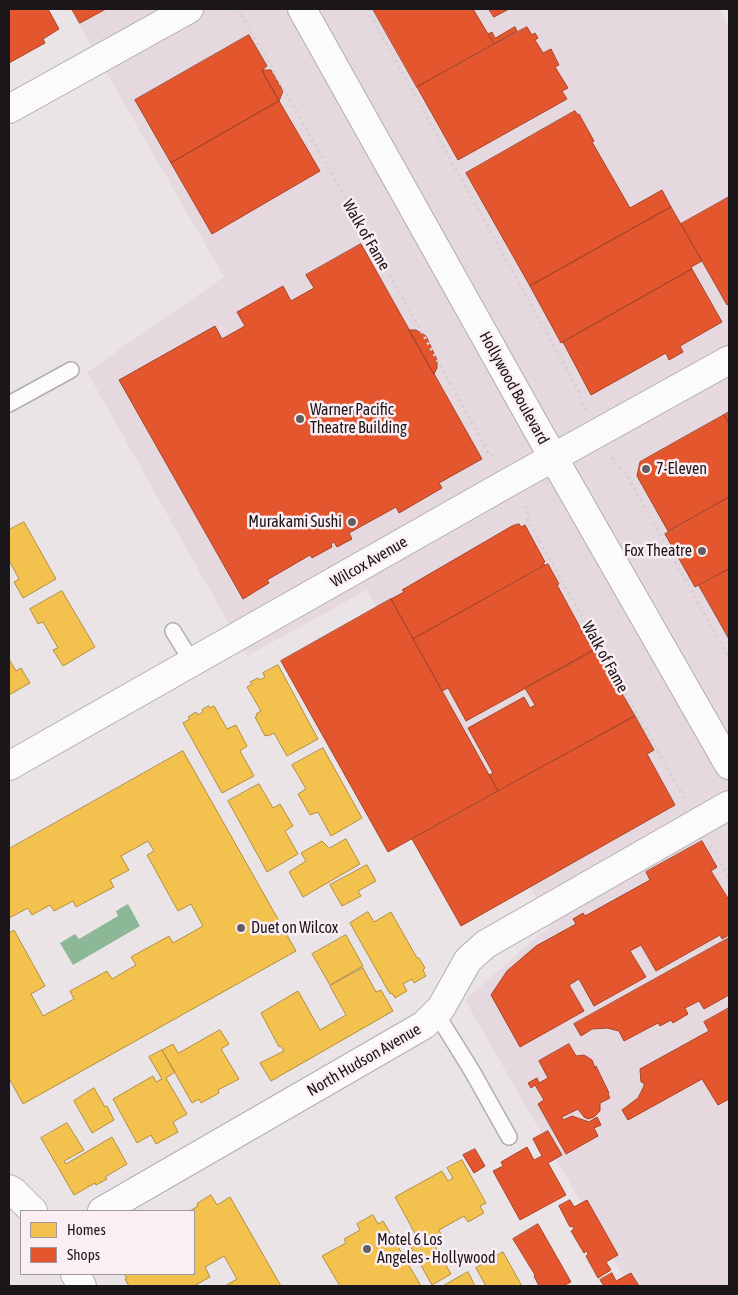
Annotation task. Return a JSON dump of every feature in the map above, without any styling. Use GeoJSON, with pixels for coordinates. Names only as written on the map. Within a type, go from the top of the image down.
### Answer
{"type":"FeatureCollection","features":[{"type":"Feature","properties":{"kind":"street"},"geometry":{"type":"LineString","coordinates":[[9,110],[189,9]]}},
{"type":"Feature","properties":{"kind":"street","name":"Hollywood Boulevard"},"geometry":{"type":"LineString","coordinates":[[302,9],[729,765]]}},
{"type":"Feature","properties":{"kind":"street","name":"Wilcox Avenue"},"geometry":{"type":"LineString","coordinates":[[9,766],[729,360]]}},
{"type":"Feature","properties":{"kind":"street","name":"North Hudson Avenue"},"geometry":{"type":"LineString","coordinates":[[104,1210],[424,1025],[441,1008],[468,960],[486,944],[729,805]]}},
{"type":"Feature","properties":{"kind":"street"},"geometry":{"type":"LineString","coordinates":[[9,1190],[14,1192],[32,1210]]}},
{"type":"Feature","properties":{"kind":"lane"},"geometry":{"type":"LineString","coordinates":[[9,404],[71,370]]}},
{"type":"Feature","properties":{"kind":"lane"},"geometry":{"type":"LineString","coordinates":[[173,631],[192,662]]}},
{"type":"Feature","properties":{"kind":"lane"},"geometry":{"type":"LineString","coordinates":[[436,1013],[472,1070],[509,1137]]}},
{"type":"Feature","properties":{"kind":"path","name":"Walk of Fame"},"geometry":{"type":"LineString","coordinates":[[238,9],[489,454],[497,457]]}},
{"type":"Feature","properties":{"kind":"path"},"geometry":{"type":"LineString","coordinates":[[367,9],[580,393],[580,400]]}},
{"type":"Feature","properties":{"kind":"path"},"geometry":{"type":"LineString","coordinates":[[618,467],[625,472],[729,658]]}},
{"type":"Feature","properties":{"kind":"path","name":"Walk of Fame"},"geometry":{"type":"LineString","coordinates":[[528,512],[527,519],[685,802]]}},
{"type":"Feature","properties":{"kind":"path"},"geometry":{"type":"LineString","coordinates":[[708,840],[729,878]]}},
{"type":"Feature","properties":{"kind":"shaded area"},"geometry":{"type":"Polygon","coordinates":[[[70,9],[719,9],[729,27],[729,1286],[629,1286],[465,1000],[551,925],[367,590],[247,656],[87,372],[224,277],[70,9]]]}},
{"type":"Feature","properties":{"kind":"shaded area"},"geometry":{"type":"Polygon","coordinates":[[[128,904],[140,926],[73,965],[60,943],[75,934],[79,939],[118,916],[116,911],[128,904]]]}},
{"type":"Feature","properties":{"kind":"building: Homes"},"geometry":{"type":"Polygon","coordinates":[[[24,522],[56,579],[23,598],[14,582],[19,579],[9,560],[9,530],[24,522]]]}},
{"type":"Feature","properties":{"kind":"building: Homes"},"geometry":{"type":"Polygon","coordinates":[[[62,591],[95,647],[63,666],[53,650],[58,648],[43,622],[38,624],[30,609],[62,591]]]}},
{"type":"Feature","properties":{"kind":"building: Homes"},"geometry":{"type":"Polygon","coordinates":[[[9,659],[16,671],[21,668],[30,683],[9,695],[9,659]]]}},
{"type":"Feature","properties":{"kind":"building: Homes"},"geometry":{"type":"Polygon","coordinates":[[[278,665],[318,739],[287,756],[274,733],[265,736],[255,717],[261,711],[247,687],[252,684],[250,682],[265,677],[263,673],[278,665]]]}},
{"type":"Feature","properties":{"kind":"building: Homes"},"geometry":{"type":"Polygon","coordinates":[[[209,706],[210,708],[214,706],[227,729],[236,725],[247,746],[240,751],[254,776],[222,793],[183,723],[190,719],[188,717],[196,712],[198,715],[209,706]]]}},
{"type":"Feature","properties":{"kind":"building: Homes"},"geometry":{"type":"Polygon","coordinates":[[[323,748],[362,818],[331,836],[318,812],[310,815],[298,794],[306,789],[292,765],[323,748]]]}},
{"type":"Feature","properties":{"kind":"building: Homes","name":"Duet on Wilcox"},"geometry":{"type":"Polygon","coordinates":[[[183,751],[296,951],[23,1104],[9,1078],[9,933],[14,930],[45,986],[31,994],[43,1016],[74,999],[70,991],[107,971],[112,979],[136,965],[131,957],[169,936],[173,943],[203,926],[191,904],[178,911],[147,855],[154,851],[148,841],[121,856],[129,870],[110,880],[114,887],[76,907],[73,901],[54,911],[50,905],[32,915],[28,908],[9,918],[9,849],[183,751]]]}},
{"type":"Feature","properties":{"kind":"building: Homes"},"geometry":{"type":"Polygon","coordinates":[[[259,784],[273,808],[280,804],[293,826],[285,831],[298,854],[267,872],[228,801],[259,784]]]}},
{"type":"Feature","properties":{"kind":"building: Homes"},"geometry":{"type":"Polygon","coordinates":[[[346,839],[360,864],[303,897],[289,872],[306,861],[301,853],[322,841],[329,848],[346,839]]]}},
{"type":"Feature","properties":{"kind":"building: Homes"},"geometry":{"type":"Polygon","coordinates":[[[367,865],[376,881],[358,891],[361,896],[342,906],[330,885],[367,865]]]}},
{"type":"Feature","properties":{"kind":"building: Homes"},"geometry":{"type":"Polygon","coordinates":[[[368,912],[374,922],[391,912],[417,958],[419,958],[425,968],[423,970],[426,976],[414,983],[412,979],[403,984],[407,991],[395,998],[392,993],[390,994],[350,923],[368,912]]]}},
{"type":"Feature","properties":{"kind":"building: Homes"},"geometry":{"type":"Polygon","coordinates":[[[346,935],[363,966],[330,985],[312,954],[346,935]]]}},
{"type":"Feature","properties":{"kind":"building: Homes"},"geometry":{"type":"Polygon","coordinates":[[[363,968],[376,992],[381,990],[393,1011],[271,1081],[260,1063],[284,1051],[281,1046],[279,1047],[261,1013],[298,991],[320,1030],[346,1015],[330,986],[363,968]]]}},
{"type":"Feature","properties":{"kind":"building: Homes"},"geometry":{"type":"Polygon","coordinates":[[[220,1030],[229,1044],[221,1049],[239,1079],[218,1090],[219,1093],[201,1103],[199,1099],[192,1103],[162,1050],[173,1044],[178,1053],[220,1030]]]}},
{"type":"Feature","properties":{"kind":"building: Homes"},"geometry":{"type":"Polygon","coordinates":[[[162,1050],[175,1072],[166,1078],[187,1114],[173,1122],[178,1132],[156,1144],[151,1135],[137,1143],[113,1099],[153,1076],[156,1082],[162,1079],[149,1057],[162,1050]]]}},
{"type":"Feature","properties":{"kind":"building: Homes"},"geometry":{"type":"Polygon","coordinates":[[[94,1088],[114,1120],[92,1133],[74,1101],[94,1088]]]}},
{"type":"Feature","properties":{"kind":"building: Homes"},"geometry":{"type":"Polygon","coordinates":[[[67,1123],[84,1150],[64,1161],[66,1164],[112,1137],[127,1164],[105,1177],[107,1179],[96,1185],[95,1183],[74,1195],[41,1138],[67,1123]]]}},
{"type":"Feature","properties":{"kind":"building: Homes"},"geometry":{"type":"Polygon","coordinates":[[[462,1160],[486,1203],[480,1206],[484,1213],[468,1222],[464,1216],[439,1230],[442,1236],[432,1241],[451,1274],[432,1285],[409,1244],[418,1239],[395,1197],[442,1171],[448,1181],[453,1178],[447,1168],[462,1160]]]}},
{"type":"Feature","properties":{"kind":"building: Homes"},"geometry":{"type":"Polygon","coordinates":[[[211,1195],[217,1205],[230,1197],[281,1286],[225,1286],[237,1279],[224,1256],[205,1267],[210,1277],[194,1286],[129,1286],[125,1275],[195,1275],[195,1210],[192,1210],[198,1206],[197,1204],[211,1195]]]}},
{"type":"Feature","properties":{"kind":"building: Homes","name":"Motel 6 Los Angeles - Hollywood"},"geometry":{"type":"Polygon","coordinates":[[[373,1215],[378,1224],[383,1221],[421,1286],[340,1286],[322,1256],[346,1243],[344,1239],[360,1230],[357,1224],[373,1215]]]}},
{"type":"Feature","properties":{"kind":"building: Homes"},"geometry":{"type":"Polygon","coordinates":[[[503,1252],[522,1286],[486,1286],[476,1268],[503,1252]]]}},
{"type":"Feature","properties":{"kind":"building: Homes"},"geometry":{"type":"Polygon","coordinates":[[[468,1272],[475,1286],[443,1286],[468,1272]]]}},
{"type":"Feature","properties":{"kind":"building: Shops"},"geometry":{"type":"Polygon","coordinates":[[[9,9],[48,9],[59,29],[43,39],[45,43],[9,63],[9,9]]]}},
{"type":"Feature","properties":{"kind":"building: Shops"},"geometry":{"type":"Polygon","coordinates":[[[72,9],[106,9],[80,23],[72,9]]]}},
{"type":"Feature","properties":{"kind":"building: Shops"},"geometry":{"type":"Polygon","coordinates":[[[373,9],[473,9],[494,44],[417,87],[373,9]]]}},
{"type":"Feature","properties":{"kind":"building: Shops"},"geometry":{"type":"Polygon","coordinates":[[[489,9],[509,9],[494,17],[489,9]]]}},
{"type":"Feature","properties":{"kind":"building: Shops"},"geometry":{"type":"Polygon","coordinates":[[[515,27],[517,31],[494,44],[488,34],[492,32],[495,38],[515,27]]]}},
{"type":"Feature","properties":{"kind":"building: Shops"},"geometry":{"type":"Polygon","coordinates":[[[527,27],[532,35],[535,33],[538,38],[535,40],[543,53],[551,49],[559,65],[555,67],[568,88],[562,91],[567,99],[458,160],[417,87],[527,27]]]}},
{"type":"Feature","properties":{"kind":"building: Shops"},"geometry":{"type":"Polygon","coordinates":[[[249,35],[267,66],[262,70],[279,101],[171,163],[135,100],[249,35]]]}},
{"type":"Feature","properties":{"kind":"building: Shops"},"geometry":{"type":"Polygon","coordinates":[[[262,70],[271,70],[283,91],[279,101],[262,70]]]}},
{"type":"Feature","properties":{"kind":"building: Shops"},"geometry":{"type":"Polygon","coordinates":[[[279,101],[320,171],[212,234],[171,163],[279,101]]]}},
{"type":"Feature","properties":{"kind":"building: Shops"},"geometry":{"type":"Polygon","coordinates":[[[575,111],[579,114],[594,141],[592,142],[630,208],[662,190],[671,207],[530,286],[466,173],[575,111]]]}},
{"type":"Feature","properties":{"kind":"building: Shops"},"geometry":{"type":"Polygon","coordinates":[[[729,197],[729,304],[727,305],[681,224],[729,197]]]}},
{"type":"Feature","properties":{"kind":"building: Shops"},"geometry":{"type":"Polygon","coordinates":[[[671,207],[702,261],[691,267],[692,269],[561,343],[530,286],[671,207]]]}},
{"type":"Feature","properties":{"kind":"building: Shops","name":"Warner Pacific Theatre Building"},"geometry":{"type":"Polygon","coordinates":[[[361,244],[482,459],[439,483],[442,488],[399,513],[396,507],[349,533],[352,539],[337,547],[334,542],[331,544],[332,547],[312,558],[310,555],[267,580],[269,583],[243,599],[119,380],[215,326],[222,339],[245,326],[237,312],[283,286],[291,301],[314,288],[306,275],[361,244]]]}},
{"type":"Feature","properties":{"kind":"building: Shops"},"geometry":{"type":"Polygon","coordinates":[[[692,269],[722,322],[680,346],[683,352],[669,360],[666,353],[591,395],[563,342],[692,269]]]}},
{"type":"Feature","properties":{"kind":"building: Shops"},"geometry":{"type":"Polygon","coordinates":[[[409,330],[416,330],[426,336],[437,360],[437,368],[434,374],[409,330]]]}},
{"type":"Feature","properties":{"kind":"building: Shops"},"geometry":{"type":"Polygon","coordinates":[[[729,412],[729,424],[724,415],[729,412]]]}},
{"type":"Feature","properties":{"kind":"building: Shops"},"geometry":{"type":"Polygon","coordinates":[[[724,415],[729,424],[729,497],[668,531],[637,476],[640,462],[724,415]]]}},
{"type":"Feature","properties":{"kind":"building: Shops","name":"Fox Theatre"},"geometry":{"type":"Polygon","coordinates":[[[729,497],[729,569],[695,587],[665,534],[729,497]]]}},
{"type":"Feature","properties":{"kind":"building: Shops"},"geometry":{"type":"Polygon","coordinates":[[[519,524],[521,527],[525,525],[545,565],[413,639],[391,599],[404,592],[402,590],[512,526],[519,524]]]}},
{"type":"Feature","properties":{"kind":"building: Shops"},"geometry":{"type":"Polygon","coordinates":[[[548,564],[559,584],[557,585],[593,651],[466,721],[448,688],[442,691],[413,639],[548,564]]]}},
{"type":"Feature","properties":{"kind":"building: Shops"},"geometry":{"type":"Polygon","coordinates":[[[729,569],[729,639],[699,586],[729,569]]]}},
{"type":"Feature","properties":{"kind":"building: Shops"},"geometry":{"type":"Polygon","coordinates":[[[391,599],[498,791],[388,852],[281,661],[391,599]]]}},
{"type":"Feature","properties":{"kind":"building: Shops"},"geometry":{"type":"Polygon","coordinates":[[[596,649],[635,716],[498,791],[489,775],[493,773],[468,728],[524,697],[530,708],[535,705],[525,688],[596,649]]]}},
{"type":"Feature","properties":{"kind":"building: Shops"},"geometry":{"type":"Polygon","coordinates":[[[635,716],[654,750],[647,754],[675,805],[461,926],[412,839],[635,716]]]}},
{"type":"Feature","properties":{"kind":"building: Shops"},"geometry":{"type":"Polygon","coordinates":[[[702,841],[717,867],[711,871],[729,900],[729,935],[722,939],[720,935],[656,971],[641,945],[630,951],[646,977],[594,1006],[579,979],[569,985],[584,1011],[520,1047],[491,995],[507,971],[536,946],[576,924],[573,919],[583,913],[585,916],[650,880],[646,872],[702,841]]]}},
{"type":"Feature","properties":{"kind":"building: Shops"},"geometry":{"type":"Polygon","coordinates":[[[729,938],[729,995],[704,1009],[699,1001],[685,1008],[688,1014],[673,1023],[671,1020],[660,1026],[658,1023],[624,1041],[619,1031],[607,1028],[592,1029],[581,1036],[574,1024],[729,938]]]}},
{"type":"Feature","properties":{"kind":"building: Shops"},"geometry":{"type":"Polygon","coordinates":[[[729,1008],[729,1099],[718,1105],[702,1079],[628,1120],[622,1110],[638,1098],[644,1086],[644,1083],[641,1082],[640,1069],[709,1031],[704,1022],[729,1008]]]}},
{"type":"Feature","properties":{"kind":"building: Shops"},"geometry":{"type":"Polygon","coordinates":[[[569,1044],[576,1056],[584,1055],[592,1060],[610,1098],[600,1103],[600,1111],[594,1117],[588,1119],[584,1117],[578,1109],[562,1117],[563,1120],[572,1116],[589,1122],[597,1117],[601,1125],[594,1128],[598,1136],[566,1154],[538,1104],[544,1100],[535,1085],[531,1088],[528,1083],[537,1078],[539,1083],[548,1078],[539,1061],[569,1044]]]}},
{"type":"Feature","properties":{"kind":"building: Shops"},"geometry":{"type":"Polygon","coordinates":[[[548,1131],[562,1155],[548,1163],[566,1195],[520,1220],[493,1171],[503,1166],[501,1162],[527,1147],[534,1160],[542,1156],[533,1139],[548,1131]]]}},
{"type":"Feature","properties":{"kind":"building: Shops"},"geometry":{"type":"Polygon","coordinates":[[[475,1149],[485,1166],[474,1173],[463,1155],[475,1149]]]}},
{"type":"Feature","properties":{"kind":"building: Shops"},"geometry":{"type":"Polygon","coordinates":[[[570,1200],[574,1207],[587,1200],[618,1255],[606,1262],[611,1270],[598,1278],[586,1256],[588,1254],[587,1251],[584,1253],[571,1231],[574,1229],[572,1226],[570,1227],[559,1206],[570,1200]]]}},
{"type":"Feature","properties":{"kind":"building: Shops"},"geometry":{"type":"Polygon","coordinates":[[[538,1224],[571,1282],[563,1286],[539,1286],[535,1275],[513,1239],[538,1224]]]}},
{"type":"Feature","properties":{"kind":"building: Shops"},"geometry":{"type":"Polygon","coordinates":[[[612,1273],[616,1281],[631,1273],[639,1286],[604,1286],[600,1280],[612,1273]]]}},
{"type":"Feature","properties":{"kind":"place","name":"Warner Pacific Theatre Building"},"geometry":{"type":"Point","coordinates":[300,419]}},
{"type":"Feature","properties":{"kind":"place","name":"7-Eleven"},"geometry":{"type":"Point","coordinates":[646,469]}},
{"type":"Feature","properties":{"kind":"place","name":"Murakami Sushi"},"geometry":{"type":"Point","coordinates":[352,522]}},
{"type":"Feature","properties":{"kind":"place","name":"Fox Theatre"},"geometry":{"type":"Point","coordinates":[702,551]}},
{"type":"Feature","properties":{"kind":"place","name":"Duet on Wilcox"},"geometry":{"type":"Point","coordinates":[241,928]}},
{"type":"Feature","properties":{"kind":"place","name":"Motel 6 Los Angeles - Hollywood"},"geometry":{"type":"Point","coordinates":[367,1249]}}]}
